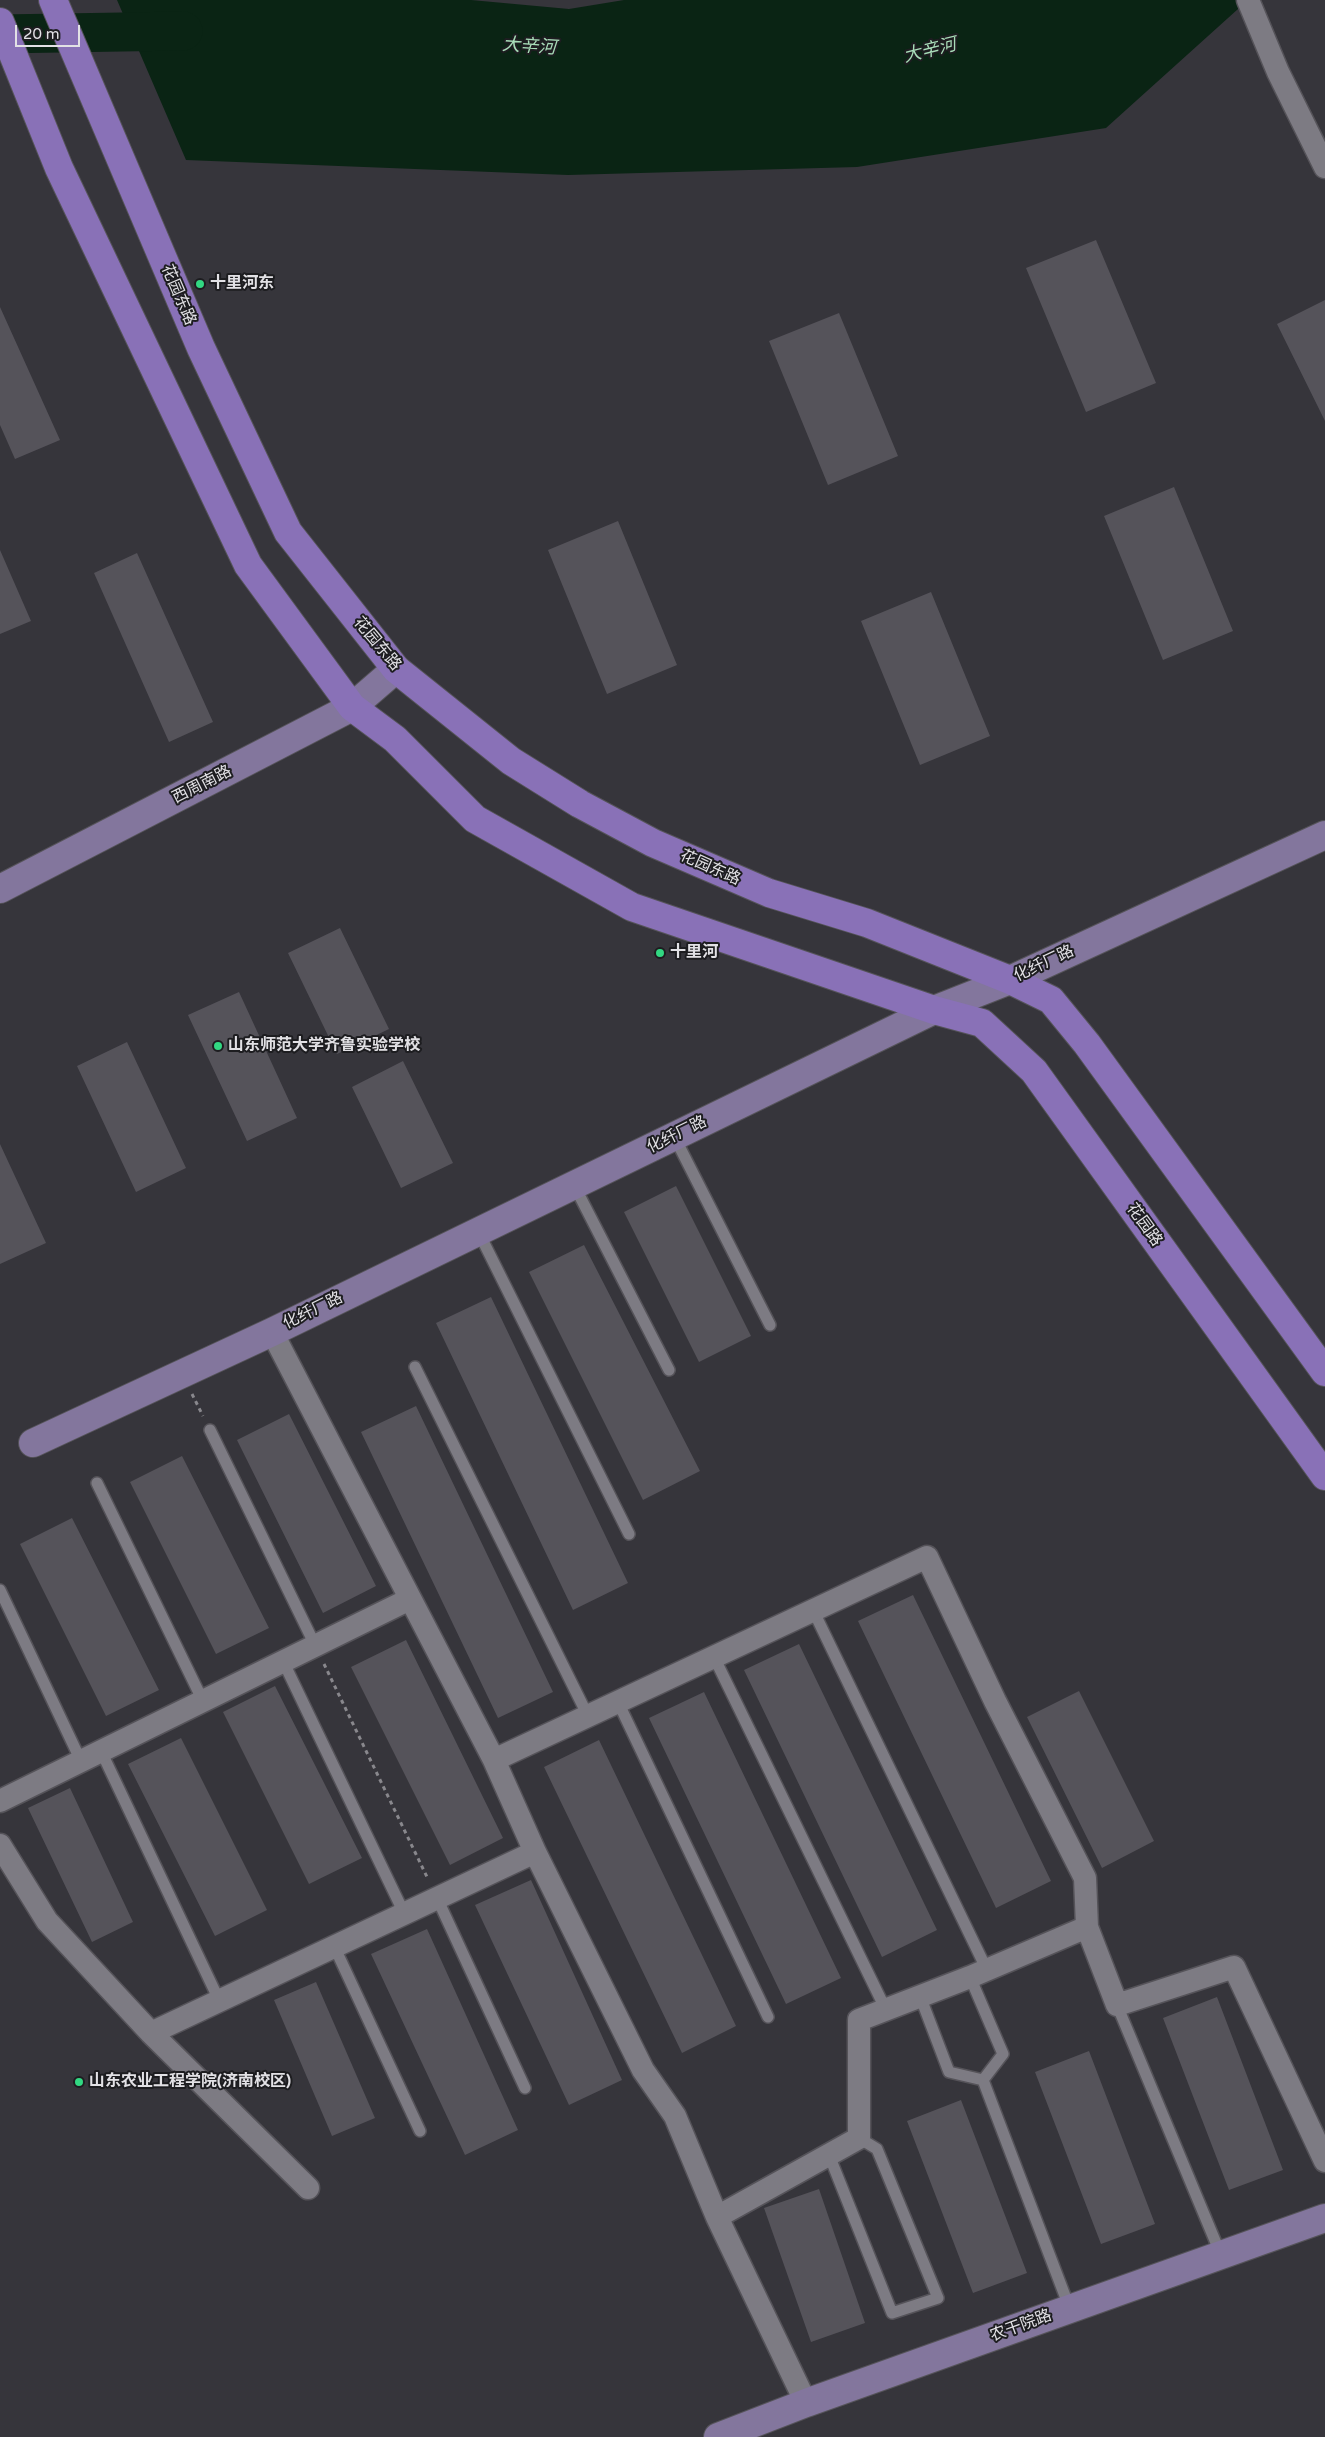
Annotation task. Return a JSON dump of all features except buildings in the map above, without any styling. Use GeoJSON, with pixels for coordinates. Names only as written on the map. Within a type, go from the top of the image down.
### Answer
{"type":"FeatureCollection","features":[{"type":"Feature","properties":{"kind":"main road","name":"花园东路"},"geometry":{"type":"LineString","coordinates":[[53,0],[201,348],[288,532],[396,669],[511,761],[580,804],[653,843],[769,894],[867,923],[1010,980]]}},
{"type":"Feature","properties":{"kind":"main road"},"geometry":{"type":"LineString","coordinates":[[0,22],[59,168],[248,565],[352,707],[395,739],[476,819],[632,906],[934,1010]]}},
{"type":"Feature","properties":{"kind":"main road"},"geometry":{"type":"LineString","coordinates":[[1010,980],[1051,1000],[1087,1044],[1325,1372]]}},
{"type":"Feature","properties":{"kind":"main road","name":"花园路"},"geometry":{"type":"LineString","coordinates":[[934,1010],[982,1023],[1034,1071],[1325,1476]]}},
{"type":"Feature","properties":{"kind":"street"},"geometry":{"type":"LineString","coordinates":[[1250,6],[1278,72],[1325,167]]}},
{"type":"Feature","properties":{"kind":"street","name":"西周南路"},"geometry":{"type":"LineString","coordinates":[[0,889],[352,707],[396,669]]}},
{"type":"Feature","properties":{"kind":"street","name":"化纤厂路"},"geometry":{"type":"LineString","coordinates":[[33,1442],[272,1332],[934,1010],[1010,980],[1325,835]]}},
{"type":"Feature","properties":{"kind":"street"},"geometry":{"type":"LineString","coordinates":[[272,1332],[494,1760],[535,1852],[643,2070],[675,2116],[717,2217],[806,2403]]}},
{"type":"Feature","properties":{"kind":"street"},"geometry":{"type":"LineString","coordinates":[[494,1760],[927,1557],[995,1701],[1085,1878],[1087,1927],[1117,2005],[1234,1967],[1325,2162]]}},
{"type":"Feature","properties":{"kind":"street"},"geometry":{"type":"LineString","coordinates":[[0,1802],[410,1599]]}},
{"type":"Feature","properties":{"kind":"street"},"geometry":{"type":"LineString","coordinates":[[0,1845],[47,1921],[151,2033],[308,2188]]}},
{"type":"Feature","properties":{"kind":"street"},"geometry":{"type":"LineString","coordinates":[[151,2033],[535,1852]]}},
{"type":"Feature","properties":{"kind":"street"},"geometry":{"type":"LineString","coordinates":[[717,2217],[860,2138],[859,2020],[1087,1927]]}},
{"type":"Feature","properties":{"kind":"street","name":"农干院路"},"geometry":{"type":"LineString","coordinates":[[718,2437],[806,2403],[1325,2218]]}},
{"type":"Feature","properties":{"kind":"lane"},"geometry":{"type":"LineString","coordinates":[[674,1136],[770,1325]]}},
{"type":"Feature","properties":{"kind":"lane"},"geometry":{"type":"LineString","coordinates":[[574,1185],[669,1370]]}},
{"type":"Feature","properties":{"kind":"lane"},"geometry":{"type":"LineString","coordinates":[[478,1231],[629,1534]]}},
{"type":"Feature","properties":{"kind":"lane"},"geometry":{"type":"LineString","coordinates":[[415,1367],[588,1716]]}},
{"type":"Feature","properties":{"kind":"lane"},"geometry":{"type":"LineString","coordinates":[[210,1430],[315,1646]]}},
{"type":"Feature","properties":{"kind":"lane"},"geometry":{"type":"LineString","coordinates":[[96,1482],[203,1701]]}},
{"type":"Feature","properties":{"kind":"lane"},"geometry":{"type":"LineString","coordinates":[[0,1590],[91,1756],[219,2000]]}},
{"type":"Feature","properties":{"kind":"lane"},"geometry":{"type":"LineString","coordinates":[[813,1610],[978,1973],[1003,2054],[983,2080]]}},
{"type":"Feature","properties":{"kind":"lane"},"geometry":{"type":"LineString","coordinates":[[714,1657],[886,2010]]}},
{"type":"Feature","properties":{"kind":"lane"},"geometry":{"type":"LineString","coordinates":[[283,1661],[404,1913]]}},
{"type":"Feature","properties":{"kind":"lane"},"geometry":{"type":"LineString","coordinates":[[618,1702],[768,2017]]}},
{"type":"Feature","properties":{"kind":"lane"},"geometry":{"type":"LineString","coordinates":[[437,1898],[525,2088]]}},
{"type":"Feature","properties":{"kind":"lane"},"geometry":{"type":"LineString","coordinates":[[334,1946],[420,2131]]}},
{"type":"Feature","properties":{"kind":"lane"},"geometry":{"type":"LineString","coordinates":[[920,1996],[949,2072],[983,2080]]}},
{"type":"Feature","properties":{"kind":"lane"},"geometry":{"type":"LineString","coordinates":[[1117,2005],[1221,2255]]}},
{"type":"Feature","properties":{"kind":"lane"},"geometry":{"type":"LineString","coordinates":[[983,2080],[1070,2309]]}},
{"type":"Feature","properties":{"kind":"lane"},"geometry":{"type":"LineString","coordinates":[[829,2155],[892,2313],[938,2298],[877,2149],[860,2138]]}},
{"type":"Feature","properties":{"kind":"path"},"geometry":{"type":"LineString","coordinates":[[182,1373],[210,1430]]}},
{"type":"Feature","properties":{"kind":"path"},"geometry":{"type":"LineString","coordinates":[[315,1646],[437,1898]]}},
{"type":"Feature","properties":{"kind":"water"},"geometry":{"type":"Polygon","coordinates":[[[117,0],[471,0],[569,9],[624,0],[1248,0],[1106,128],[857,167],[568,175],[186,160],[117,0]]]}},
{"type":"Feature","properties":{"kind":"waterway","name":"大辛河"},"geometry":{"type":"LineString","coordinates":[[0,34],[183,31]]}},
{"type":"Feature","properties":{"kind":"place","name":"十里河东"},"geometry":{"type":"Point","coordinates":[200,284]}},
{"type":"Feature","properties":{"kind":"place","name":"十里河"},"geometry":{"type":"Point","coordinates":[660,953]}},
{"type":"Feature","properties":{"kind":"place","name":"山东师范大学齐鲁实验学校"},"geometry":{"type":"Point","coordinates":[218,1046]}},
{"type":"Feature","properties":{"kind":"place","name":"山东农业工程学院(济南校区)"},"geometry":{"type":"Point","coordinates":[79,2082]}}]}
